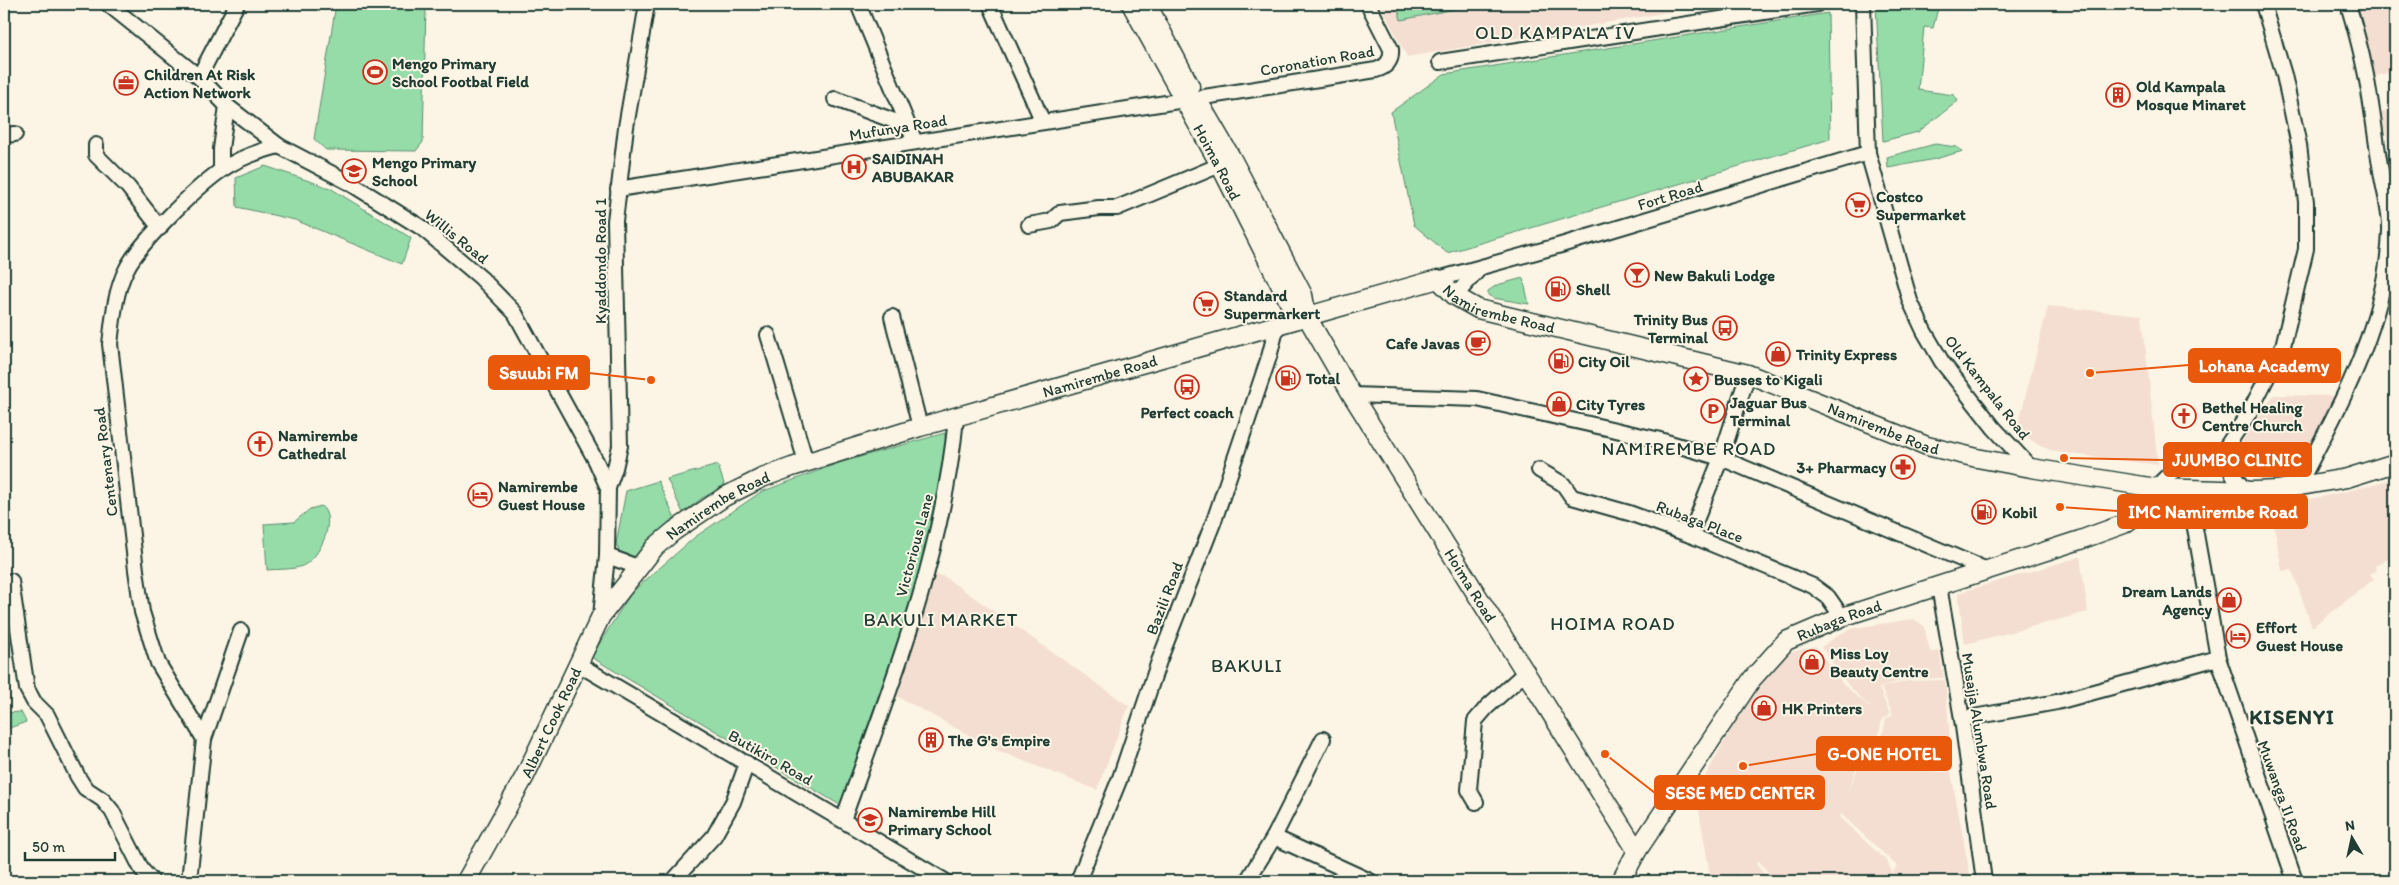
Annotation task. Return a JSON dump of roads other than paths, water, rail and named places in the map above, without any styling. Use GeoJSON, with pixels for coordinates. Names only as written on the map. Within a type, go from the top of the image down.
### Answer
{"type":"FeatureCollection","features":[{"type":"Feature","properties":{"kind":"main road","name":"Hoima Road"},"geometry":{"type":"LineString","coordinates":[[1131,4],[1190,98],[1232,159],[1303,295],[1307,317],[1352,395],[1527,671],[1637,851]]}},
{"type":"Feature","properties":{"kind":"main road","name":"Hoima Road"},"geometry":{"type":"LineString","coordinates":[[1147,4],[1220,165],[1289,302],[1307,317]]}},
{"type":"Feature","properties":{"kind":"main road","name":"Namirembe Road"},"geometry":{"type":"LineString","coordinates":[[638,567],[674,531],[724,497],[762,478],[806,462],[1438,279],[1455,296],[1478,308],[1748,374],[1927,446],[1977,458],[2156,488],[2245,490],[2298,486],[2347,478],[2395,463]]}},
{"type":"Feature","properties":{"kind":"main road","name":"Rubaga Road"},"geometry":{"type":"LineString","coordinates":[[1621,881],[1637,851],[1752,679],[1786,641],[1842,617],[2124,524],[2141,512],[2156,488]]}},
{"type":"Feature","properties":{"kind":"main road","name":"Albert Cook Road"},"geometry":{"type":"LineString","coordinates":[[466,881],[525,776],[601,616],[638,567]]}},
{"type":"Feature","properties":{"kind":"street","name":"Willis Road"},"geometry":{"type":"LineString","coordinates":[[108,4],[200,77],[227,106],[280,146],[350,183],[422,228],[481,278],[515,313],[596,461],[608,488],[607,556],[601,616]]}},
{"type":"Feature","properties":{"kind":"street"},"geometry":{"type":"LineString","coordinates":[[200,77],[237,4]]}},
{"type":"Feature","properties":{"kind":"street","name":"Kyaddondo Road 1"},"geometry":{"type":"LineString","coordinates":[[608,488],[620,446],[616,221],[618,189],[648,4]]}},
{"type":"Feature","properties":{"kind":"street"},"geometry":{"type":"LineString","coordinates":[[858,4],[915,142]]}},
{"type":"Feature","properties":{"kind":"street"},"geometry":{"type":"LineString","coordinates":[[990,4],[1043,122]]}},
{"type":"Feature","properties":{"kind":"street","name":"Coronation Road"},"geometry":{"type":"LineString","coordinates":[[1190,98],[1382,68],[1392,57],[1391,50],[1368,4]]}},
{"type":"Feature","properties":{"kind":"street"},"geometry":{"type":"LineString","coordinates":[[1440,62],[1817,4]]}},
{"type":"Feature","properties":{"kind":"street","name":"Old Kampala Road"},"geometry":{"type":"LineString","coordinates":[[1863,4],[1868,153],[1910,301],[1937,355],[1994,428],[2031,468]]}},
{"type":"Feature","properties":{"kind":"street"},"geometry":{"type":"LineString","coordinates":[[2156,488],[2167,474],[2179,466],[2203,455],[2222,453],[2249,413],[2283,346],[2306,249],[2306,202],[2299,145],[2284,75],[2263,4]]}},
{"type":"Feature","properties":{"kind":"street"},"geometry":{"type":"LineString","coordinates":[[2298,486],[2344,395],[2370,333],[2384,276],[2390,231],[2389,208],[2381,174],[2365,68],[2348,4]]}},
{"type":"Feature","properties":{"kind":"street","name":"Mufunya Road"},"geometry":{"type":"LineString","coordinates":[[618,189],[1190,98]]}},
{"type":"Feature","properties":{"kind":"street"},"geometry":{"type":"LineString","coordinates":[[835,99],[908,126]]}},
{"type":"Feature","properties":{"kind":"street"},"geometry":{"type":"LineString","coordinates":[[221,170],[221,149],[227,106]]}},
{"type":"Feature","properties":{"kind":"street"},"geometry":{"type":"LineString","coordinates":[[96,145],[96,154],[128,187],[160,228]]}},
{"type":"Feature","properties":{"kind":"street","name":"Centenary Road"},"geometry":{"type":"LineString","coordinates":[[204,739],[158,662],[142,612],[110,344],[113,316],[126,268],[160,228],[221,170],[255,152],[280,146]]}},
{"type":"Feature","properties":{"kind":"street","name":"Fort Road"},"geometry":{"type":"LineString","coordinates":[[1438,279],[1868,153]]}},
{"type":"Feature","properties":{"kind":"street"},"geometry":{"type":"LineString","coordinates":[[1029,224],[1052,222],[1060,214],[1098,208],[1117,208],[1220,165]]}},
{"type":"Feature","properties":{"kind":"street"},"geometry":{"type":"LineString","coordinates":[[1455,296],[1480,268]]}},
{"type":"Feature","properties":{"kind":"street"},"geometry":{"type":"LineString","coordinates":[[892,317],[920,428]]}},
{"type":"Feature","properties":{"kind":"street","name":"Bazili Road"},"geometry":{"type":"LineString","coordinates":[[1078,881],[1120,778],[1159,661],[1215,518],[1267,364],[1277,326]]}},
{"type":"Feature","properties":{"kind":"street"},"geometry":{"type":"LineString","coordinates":[[768,335],[806,462]]}},
{"type":"Feature","properties":{"kind":"street"},"geometry":{"type":"LineString","coordinates":[[1690,535],[1721,458],[1748,374]]}},
{"type":"Feature","properties":{"kind":"street"},"geometry":{"type":"LineString","coordinates":[[1352,395],[1477,399],[1656,438],[1721,458],[1987,570]]}},
{"type":"Feature","properties":{"kind":"street","name":"Victorious Lane"},"geometry":{"type":"LineString","coordinates":[[843,820],[902,652],[930,561],[948,479],[956,418]]}},
{"type":"Feature","properties":{"kind":"street"},"geometry":{"type":"LineString","coordinates":[[2222,453],[2235,478],[2245,490]]}},
{"type":"Feature","properties":{"kind":"street","name":"Rubaga Place"},"geometry":{"type":"LineString","coordinates":[[1539,470],[1563,484],[1572,497],[1629,513],[1690,535],[1813,586],[1828,597],[1842,617]]}},
{"type":"Feature","properties":{"kind":"street","name":"Muwanga II Road"},"geometry":{"type":"LineString","coordinates":[[2188,489],[2218,658],[2295,881]]}},
{"type":"Feature","properties":{"kind":"street"},"geometry":{"type":"LineString","coordinates":[[607,556],[638,567]]}},
{"type":"Feature","properties":{"kind":"street"},"geometry":{"type":"LineString","coordinates":[[11,581],[27,689],[30,696],[47,714],[85,788],[103,800],[112,811],[142,870],[152,881]]}},
{"type":"Feature","properties":{"kind":"street","name":"Musajja Alumbwa Road"},"geometry":{"type":"LineString","coordinates":[[1939,586],[1962,719],[1984,881]]}},
{"type":"Feature","properties":{"kind":"street"},"geometry":{"type":"LineString","coordinates":[[189,881],[204,739],[241,631]]}},
{"type":"Feature","properties":{"kind":"street"},"geometry":{"type":"LineString","coordinates":[[1962,719],[2058,702],[2218,658]]}},
{"type":"Feature","properties":{"kind":"street","name":"Butikiro Road"},"geometry":{"type":"LineString","coordinates":[[578,664],[945,881]]}},
{"type":"Feature","properties":{"kind":"street"},"geometry":{"type":"LineString","coordinates":[[1476,802],[1468,790],[1476,721],[1487,706],[1527,671]]}},
{"type":"Feature","properties":{"kind":"street"},"geometry":{"type":"LineString","coordinates":[[1247,881],[1274,837],[1323,739]]}},
{"type":"Feature","properties":{"kind":"street"},"geometry":{"type":"LineString","coordinates":[[673,881],[714,836],[733,802],[747,763]]}},
{"type":"Feature","properties":{"kind":"street"},"geometry":{"type":"LineString","coordinates":[[1274,837],[1370,881]]}},
{"type":"Feature","properties":{"kind":"place","name":"Mengo Primary School Footbal Field"},"geometry":{"type":"Point","coordinates":[375,72]}},
{"type":"Feature","properties":{"kind":"place","name":"Children At Risk Action Network"},"geometry":{"type":"Point","coordinates":[126,83]}},
{"type":"Feature","properties":{"kind":"place","name":"Old Kampala Mosque Minaret"},"geometry":{"type":"Point","coordinates":[2118,95]}},
{"type":"Feature","properties":{"kind":"place","name":"SAIDINAH ABUBAKAR"},"geometry":{"type":"Point","coordinates":[854,167]}},
{"type":"Feature","properties":{"kind":"place","name":"Mengo Primary School"},"geometry":{"type":"Point","coordinates":[354,171]}},
{"type":"Feature","properties":{"kind":"place","name":"Costco Supermarket"},"geometry":{"type":"Point","coordinates":[1858,205]}},
{"type":"Feature","properties":{"kind":"place","name":"New Bakuli Lodge"},"geometry":{"type":"Point","coordinates":[1637,275]}},
{"type":"Feature","properties":{"kind":"place","name":"Shell"},"geometry":{"type":"Point","coordinates":[1558,289]}},
{"type":"Feature","properties":{"kind":"place","name":"Standard Supermarkert"},"geometry":{"type":"Point","coordinates":[1206,304]}},
{"type":"Feature","properties":{"kind":"place","name":"Trinity Bus Terminal"},"geometry":{"type":"Point","coordinates":[1725,328]}},
{"type":"Feature","properties":{"kind":"place","name":"Cafe Javas"},"geometry":{"type":"Point","coordinates":[1478,343]}},
{"type":"Feature","properties":{"kind":"place","name":"Trinity Express"},"geometry":{"type":"Point","coordinates":[1778,354]}},
{"type":"Feature","properties":{"kind":"place","name":"City Oil"},"geometry":{"type":"Point","coordinates":[1561,361]}},
{"type":"Feature","properties":{"kind":"place","name":"Lohana Academy"},"geometry":{"type":"Point","coordinates":[2090,373]}},
{"type":"Feature","properties":{"kind":"place","name":"Total"},"geometry":{"type":"Point","coordinates":[1288,378]}},
{"type":"Feature","properties":{"kind":"place","name":"Busses to Kigali"},"geometry":{"type":"Point","coordinates":[1696,379]}},
{"type":"Feature","properties":{"kind":"place","name":"Ssuubi FM"},"geometry":{"type":"Point","coordinates":[651,380]}},
{"type":"Feature","properties":{"kind":"place","name":"Perfect coach"},"geometry":{"type":"Point","coordinates":[1187,387]}},
{"type":"Feature","properties":{"kind":"place","name":"City Tyres"},"geometry":{"type":"Point","coordinates":[1559,404]}},
{"type":"Feature","properties":{"kind":"place","name":"Jaguar Bus Terminal"},"geometry":{"type":"Point","coordinates":[1713,411]}},
{"type":"Feature","properties":{"kind":"place","name":"Bethel Healing Centre Church"},"geometry":{"type":"Point","coordinates":[2184,416]}},
{"type":"Feature","properties":{"kind":"place","name":"Namirembe Cathedral"},"geometry":{"type":"Point","coordinates":[260,444]}},
{"type":"Feature","properties":{"kind":"place","name":"JJUMBO CLINIC"},"geometry":{"type":"Point","coordinates":[2064,458]}},
{"type":"Feature","properties":{"kind":"place","name":"3+ Pharmacy"},"geometry":{"type":"Point","coordinates":[1903,467]}},
{"type":"Feature","properties":{"kind":"place","name":"Namirembe Guest House"},"geometry":{"type":"Point","coordinates":[480,495]}},
{"type":"Feature","properties":{"kind":"place","name":"IMC Namirembe Road"},"geometry":{"type":"Point","coordinates":[2060,507]}},
{"type":"Feature","properties":{"kind":"place","name":"Kobil"},"geometry":{"type":"Point","coordinates":[1984,512]}},
{"type":"Feature","properties":{"kind":"place","name":"Dream Lands Agency"},"geometry":{"type":"Point","coordinates":[2229,600]}},
{"type":"Feature","properties":{"kind":"place","name":"Effort Guest House"},"geometry":{"type":"Point","coordinates":[2238,636]}},
{"type":"Feature","properties":{"kind":"place","name":"Miss Loy Beauty Centre"},"geometry":{"type":"Point","coordinates":[1812,662]}},
{"type":"Feature","properties":{"kind":"place","name":"HK Printers"},"geometry":{"type":"Point","coordinates":[1764,708]}},
{"type":"Feature","properties":{"kind":"place","name":"The G's Empire"},"geometry":{"type":"Point","coordinates":[931,740]}},
{"type":"Feature","properties":{"kind":"place","name":"SESE MED CENTER"},"geometry":{"type":"Point","coordinates":[1605,754]}},
{"type":"Feature","properties":{"kind":"place","name":"G-ONE HOTEL"},"geometry":{"type":"Point","coordinates":[1743,766]}},
{"type":"Feature","properties":{"kind":"place","name":"Namirembe Hill Primary School"},"geometry":{"type":"Point","coordinates":[870,820]}},
{"type":"Feature","properties":{"kind":"district","name":"OLD KAMPALA IV"},"geometry":{"type":"Point","coordinates":[1555,32]}},
{"type":"Feature","properties":{"kind":"district","name":"NAMIREMBE ROAD"},"geometry":{"type":"Point","coordinates":[1689,448]}},
{"type":"Feature","properties":{"kind":"district","name":"BAKULI MARKET"},"geometry":{"type":"Point","coordinates":[941,619]}},
{"type":"Feature","properties":{"kind":"district","name":"HOIMA ROAD"},"geometry":{"type":"Point","coordinates":[1613,623]}},
{"type":"Feature","properties":{"kind":"district","name":"BAKULI"},"geometry":{"type":"Point","coordinates":[1247,665]}},
{"type":"Feature","properties":{"kind":"district","name":"KISENYI"},"geometry":{"type":"Point","coordinates":[2292,717]}}]}
